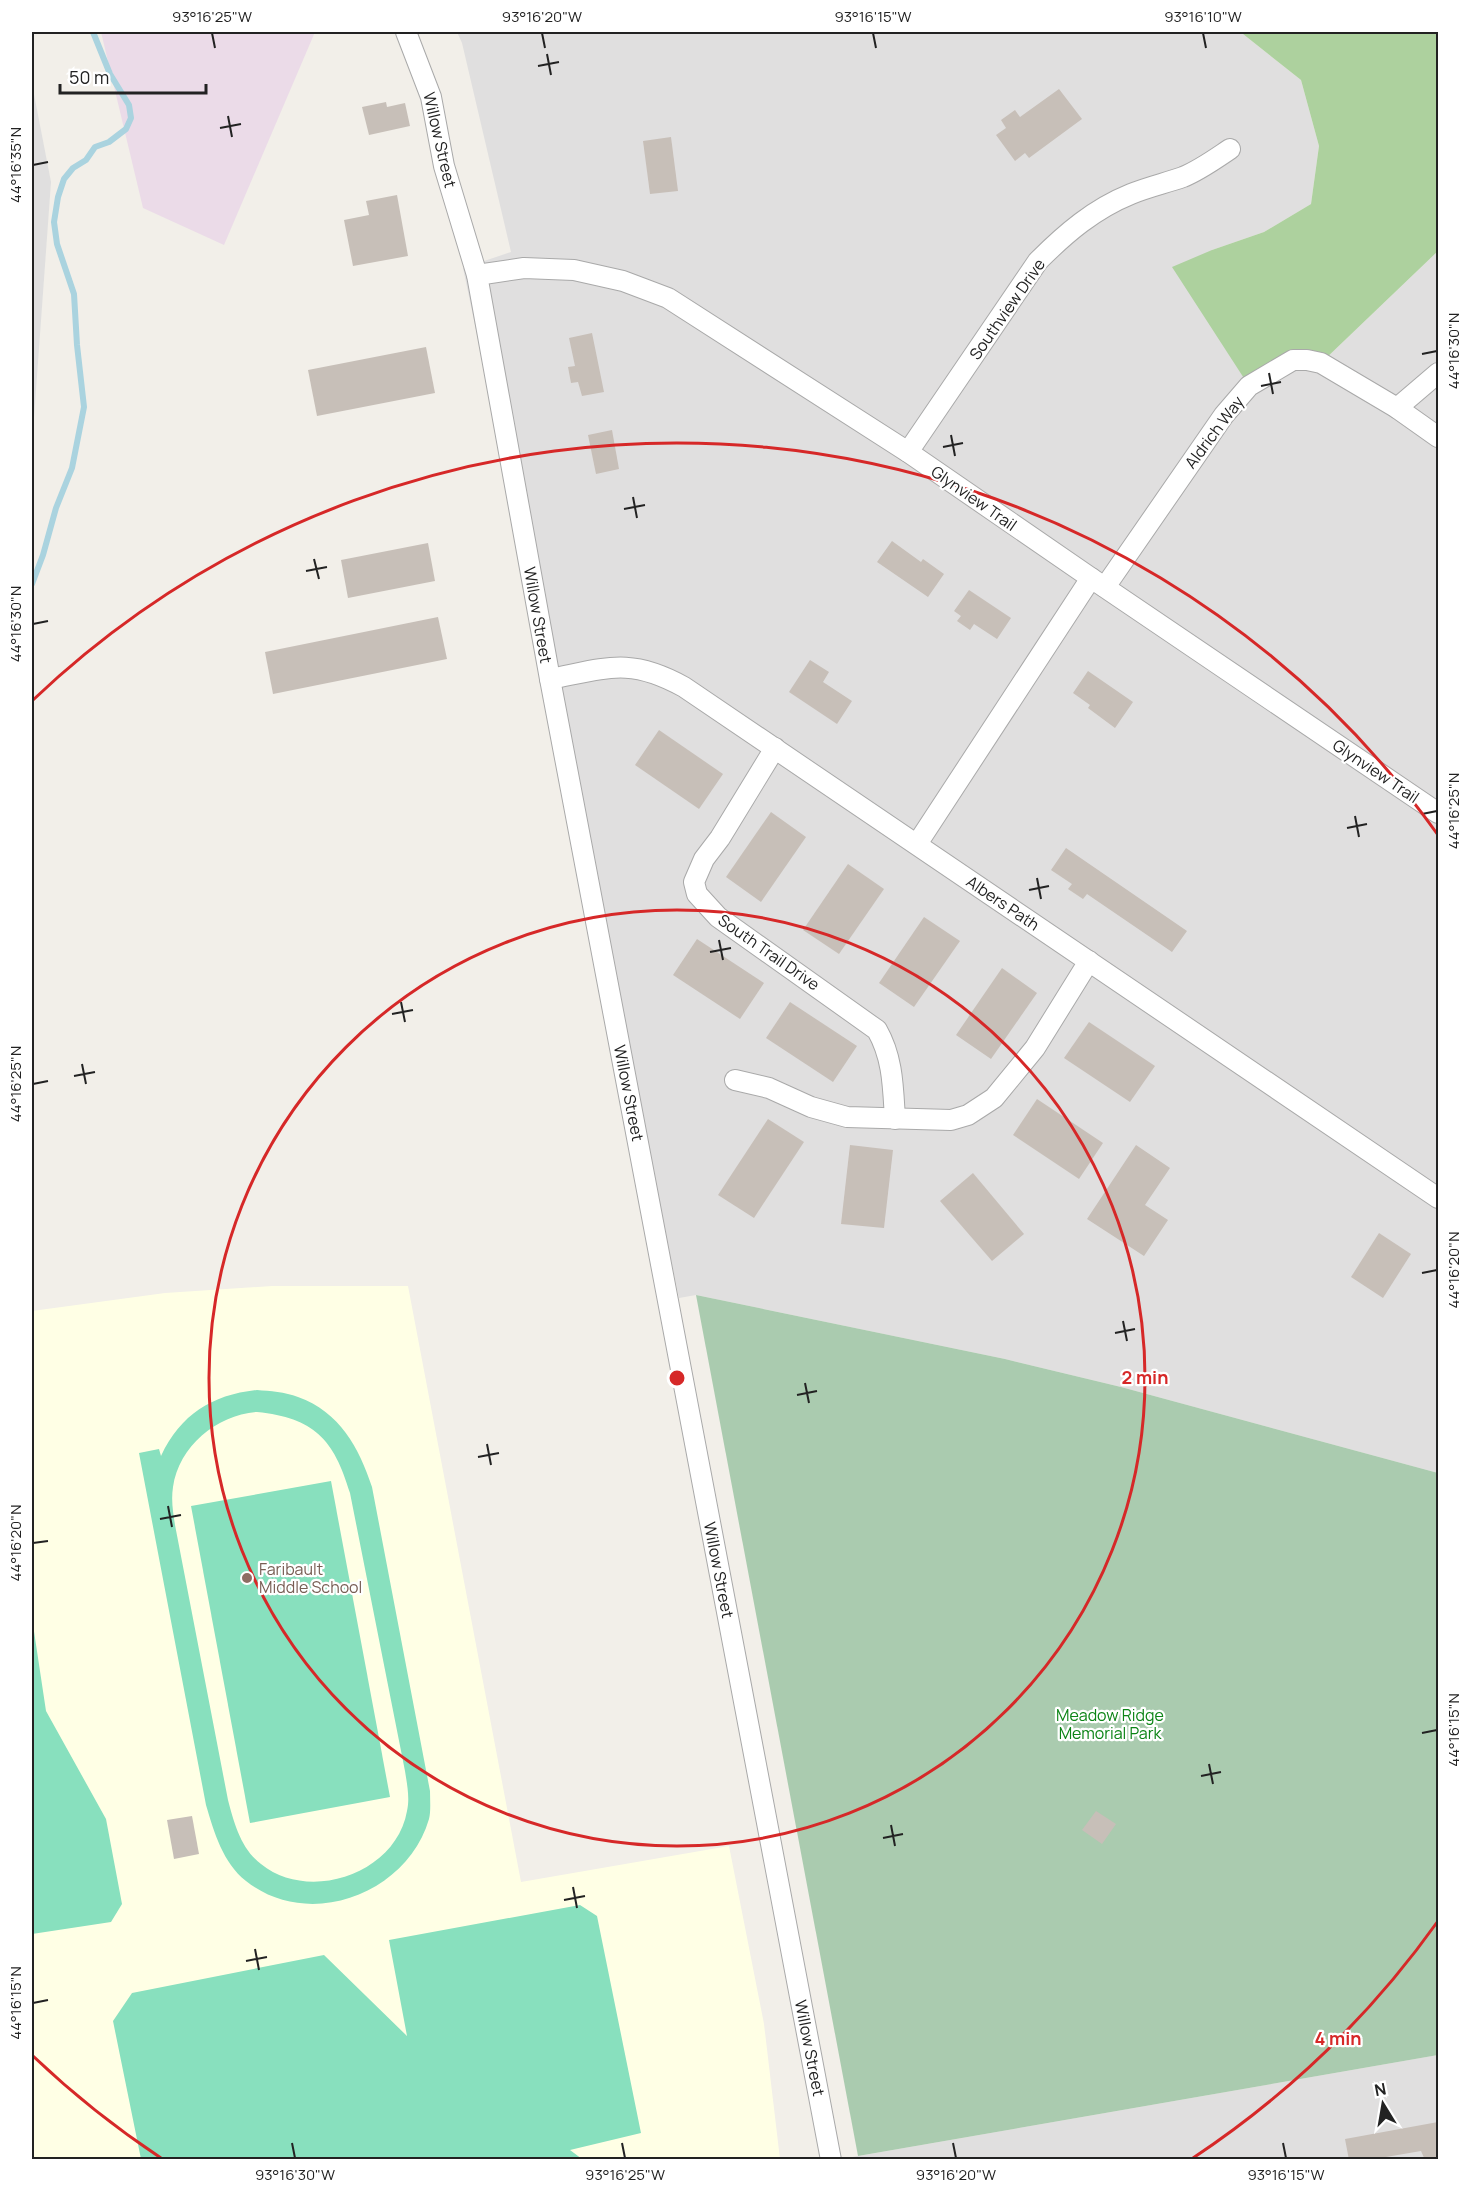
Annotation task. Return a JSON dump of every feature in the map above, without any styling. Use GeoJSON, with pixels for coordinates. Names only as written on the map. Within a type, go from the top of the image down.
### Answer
{"type":"FeatureCollection","features":[{"type":"Feature","properties":{"kind":"street","name":"Willow Street"},"geometry":{"type":"LineString","coordinates":[[406,32],[431,97],[444,166],[477,275],[550,679],[831,2160]]}},
{"type":"Feature","properties":{"kind":"street","name":"Southview Drive"},"geometry":{"type":"LineString","coordinates":[[908,452],[1038,261],[1065,234],[1097,211],[1130,195],[1184,176],[1207,165],[1230,149]]}},
{"type":"Feature","properties":{"kind":"street","name":"Glynview Trail"},"geometry":{"type":"LineString","coordinates":[[477,275],[524,268],[574,270],[623,281],[668,298],[908,452],[1438,813]]}},
{"type":"Feature","properties":{"kind":"street","name":"Aldrich Way"},"geometry":{"type":"LineString","coordinates":[[917,844],[1098,583],[1224,415],[1249,386],[1293,360],[1321,363],[1397,408],[1438,436]]}},
{"type":"Feature","properties":{"kind":"street"},"geometry":{"type":"LineString","coordinates":[[1397,408],[1438,373]]}},
{"type":"Feature","properties":{"kind":"street","name":"Albers Path"},"geometry":{"type":"LineString","coordinates":[[550,679],[618,666],[642,668],[663,675],[684,687],[1438,1198]]}},
{"type":"Feature","properties":{"kind":"street","name":"South Trail Drive"},"geometry":{"type":"LineString","coordinates":[[775,748],[720,838],[704,859],[694,882],[696,894],[733,929],[877,1030],[890,1058],[895,1119]]}},
{"type":"Feature","properties":{"kind":"street"},"geometry":{"type":"LineString","coordinates":[[735,1080],[769,1088],[811,1107],[847,1117],[951,1119],[968,1115],[994,1098],[1035,1048],[1089,961]]}},
{"type":"Feature","properties":{"kind":"shaded area"},"geometry":{"type":"Polygon","coordinates":[[[101,32],[315,32],[224,245],[143,208],[101,32]]]}},
{"type":"Feature","properties":{"kind":"shaded area"},"geometry":{"type":"Polygon","coordinates":[[[457,32],[1234,32],[1243,34],[1301,80],[1319,146],[1311,204],[1264,232],[1212,250],[1293,360],[1321,363],[1438,251],[1438,1473],[1121,1387],[1005,1359],[696,1295],[679,1298],[463,268],[511,252],[462,43],[457,32]]]}},
{"type":"Feature","properties":{"kind":"shaded area"},"geometry":{"type":"Polygon","coordinates":[[[32,84],[51,182],[32,445],[32,84]]]}},
{"type":"Feature","properties":{"kind":"shaded area","name":"Faribault Middle School"},"geometry":{"type":"Polygon","coordinates":[[[272,1286],[408,1286],[521,1882],[729,1846],[764,2024],[780,2159],[32,2160],[32,1311],[165,1293],[272,1286]]]}},
{"type":"Feature","properties":{"kind":"shaded area"},"geometry":{"type":"Polygon","coordinates":[[[1438,2055],[1438,2159],[841,2159],[1438,2055]]]}},
{"type":"Feature","properties":{"kind":"green space"},"geometry":{"type":"Polygon","coordinates":[[[1234,32],[1438,32],[1438,251],[1321,363],[1307,360],[1249,386],[1172,267],[1264,232],[1311,204],[1319,146],[1301,80],[1243,34],[1234,32]]]}},
{"type":"Feature","properties":{"kind":"green space","name":"Meadow Ridge Memorial Park"},"geometry":{"type":"Polygon","coordinates":[[[696,1295],[1005,1359],[1121,1387],[1438,1473],[1438,2055],[858,2156],[696,1295]]]}},
{"type":"Feature","properties":{"kind":"green space"},"geometry":{"type":"Polygon","coordinates":[[[257,1390],[278,1392],[293,1395],[313,1404],[325,1412],[346,1433],[361,1459],[372,1487],[430,1791],[429,1819],[417,1845],[400,1867],[378,1885],[353,1897],[326,1903],[298,1903],[271,1896],[246,1881],[225,1856],[216,1836],[206,1805],[139,1453],[159,1449],[161,1456],[169,1441],[188,1418],[212,1402],[257,1390]],[[257,1412],[242,1414],[214,1426],[202,1435],[183,1458],[177,1472],[172,1492],[173,1511],[228,1800],[239,1835],[254,1858],[281,1876],[303,1881],[325,1881],[348,1876],[369,1866],[386,1851],[400,1833],[407,1811],[408,1791],[350,1493],[344,1474],[329,1445],[319,1434],[307,1426],[277,1415],[257,1412]]]}},
{"type":"Feature","properties":{"kind":"green space"},"geometry":{"type":"Polygon","coordinates":[[[331,1481],[390,1797],[250,1823],[191,1506],[331,1481]]]}},
{"type":"Feature","properties":{"kind":"green space"},"geometry":{"type":"Polygon","coordinates":[[[32,1618],[46,1711],[106,1819],[122,1904],[111,1922],[32,1934],[32,1618]]]}},
{"type":"Feature","properties":{"kind":"green space"},"geometry":{"type":"Polygon","coordinates":[[[580,1905],[597,1916],[641,2133],[570,2150],[582,2159],[141,2159],[113,2021],[132,1993],[324,1955],[407,2036],[389,1940],[580,1905]]]}},
{"type":"Feature","properties":{"kind":"building"},"geometry":{"type":"Polygon","coordinates":[[[1059,89],[1082,119],[1029,158],[1025,153],[1015,161],[996,135],[1006,128],[1001,120],[1015,110],[1020,117],[1059,89]]]}},
{"type":"Feature","properties":{"kind":"building"},"geometry":{"type":"Polygon","coordinates":[[[386,102],[387,107],[405,103],[410,126],[369,135],[362,107],[386,102]]]}},
{"type":"Feature","properties":{"kind":"building"},"geometry":{"type":"Polygon","coordinates":[[[671,137],[678,191],[650,194],[643,141],[671,137]]]}},
{"type":"Feature","properties":{"kind":"building"},"geometry":{"type":"Polygon","coordinates":[[[397,195],[408,256],[353,266],[344,220],[369,215],[366,201],[397,195]]]}},
{"type":"Feature","properties":{"kind":"building"},"geometry":{"type":"Polygon","coordinates":[[[592,333],[604,392],[582,396],[578,382],[571,383],[568,367],[575,366],[569,338],[592,333]]]}},
{"type":"Feature","properties":{"kind":"building"},"geometry":{"type":"Polygon","coordinates":[[[426,347],[435,393],[317,416],[308,370],[426,347]]]}},
{"type":"Feature","properties":{"kind":"building"},"geometry":{"type":"Polygon","coordinates":[[[612,430],[619,469],[596,474],[588,435],[612,430]]]}},
{"type":"Feature","properties":{"kind":"building"},"geometry":{"type":"Polygon","coordinates":[[[892,541],[921,562],[923,559],[944,574],[928,597],[877,562],[892,541]]]}},
{"type":"Feature","properties":{"kind":"building"},"geometry":{"type":"Polygon","coordinates":[[[428,543],[435,581],[348,598],[341,560],[428,543]]]}},
{"type":"Feature","properties":{"kind":"building"},"geometry":{"type":"Polygon","coordinates":[[[969,590],[1011,618],[997,639],[974,624],[970,630],[957,621],[961,616],[954,611],[969,590]]]}},
{"type":"Feature","properties":{"kind":"building"},"geometry":{"type":"Polygon","coordinates":[[[438,617],[447,659],[273,694],[265,652],[438,617]]]}},
{"type":"Feature","properties":{"kind":"building"},"geometry":{"type":"Polygon","coordinates":[[[810,660],[829,672],[823,682],[852,701],[837,724],[789,692],[810,660]]]}},
{"type":"Feature","properties":{"kind":"building"},"geometry":{"type":"Polygon","coordinates":[[[1088,671],[1133,702],[1115,728],[1088,708],[1090,705],[1073,693],[1088,671]]]}},
{"type":"Feature","properties":{"kind":"building"},"geometry":{"type":"Polygon","coordinates":[[[659,730],[723,774],[699,809],[635,765],[659,730]]]}},
{"type":"Feature","properties":{"kind":"building"},"geometry":{"type":"Polygon","coordinates":[[[771,812],[806,837],[761,902],[726,877],[771,812]]]}},
{"type":"Feature","properties":{"kind":"building"},"geometry":{"type":"Polygon","coordinates":[[[1066,848],[1187,931],[1172,952],[1087,894],[1083,899],[1068,889],[1072,884],[1051,870],[1066,848]]]}},
{"type":"Feature","properties":{"kind":"building"},"geometry":{"type":"Polygon","coordinates":[[[848,864],[884,889],[839,954],[803,930],[848,864]]]}},
{"type":"Feature","properties":{"kind":"building"},"geometry":{"type":"Polygon","coordinates":[[[924,917],[960,941],[914,1007],[879,983],[924,917]]]}},
{"type":"Feature","properties":{"kind":"building"},"geometry":{"type":"Polygon","coordinates":[[[697,939],[764,983],[740,1019],[673,975],[697,939]]]}},
{"type":"Feature","properties":{"kind":"building"},"geometry":{"type":"Polygon","coordinates":[[[1002,968],[1037,993],[991,1059],[956,1035],[1002,968]]]}},
{"type":"Feature","properties":{"kind":"building"},"geometry":{"type":"Polygon","coordinates":[[[790,1002],[857,1046],[833,1082],[766,1038],[790,1002]]]}},
{"type":"Feature","properties":{"kind":"building"},"geometry":{"type":"Polygon","coordinates":[[[1089,1022],[1155,1066],[1130,1102],[1064,1058],[1089,1022]]]}},
{"type":"Feature","properties":{"kind":"building"},"geometry":{"type":"Polygon","coordinates":[[[1037,1099],[1103,1143],[1079,1179],[1013,1135],[1037,1099]]]}},
{"type":"Feature","properties":{"kind":"building"},"geometry":{"type":"Polygon","coordinates":[[[768,1119],[804,1142],[754,1218],[718,1195],[768,1119]]]}},
{"type":"Feature","properties":{"kind":"building"},"geometry":{"type":"Polygon","coordinates":[[[850,1145],[893,1150],[884,1228],[841,1224],[850,1145]]]}},
{"type":"Feature","properties":{"kind":"building"},"geometry":{"type":"Polygon","coordinates":[[[1136,1145],[1170,1168],[1145,1205],[1168,1220],[1144,1256],[1087,1219],[1136,1145]]]}},
{"type":"Feature","properties":{"kind":"building"},"geometry":{"type":"Polygon","coordinates":[[[973,1173],[1024,1234],[992,1261],[940,1201],[973,1173]]]}},
{"type":"Feature","properties":{"kind":"building"},"geometry":{"type":"Polygon","coordinates":[[[1379,1233],[1411,1254],[1383,1298],[1351,1277],[1379,1233]]]}},
{"type":"Feature","properties":{"kind":"building"},"geometry":{"type":"Polygon","coordinates":[[[1096,1811],[1116,1824],[1102,1844],[1082,1830],[1096,1811]]]}},
{"type":"Feature","properties":{"kind":"building"},"geometry":{"type":"Polygon","coordinates":[[[192,1816],[199,1854],[174,1859],[167,1820],[192,1816]]]}},
{"type":"Feature","properties":{"kind":"building"},"geometry":{"type":"Polygon","coordinates":[[[1438,2122],[1438,2160],[1425,2160],[1421,2151],[1386,2157],[1387,2160],[1349,2160],[1345,2139],[1438,2122]]]}},
{"type":"Feature","properties":{"kind":"waterway"},"geometry":{"type":"LineString","coordinates":[[32,584],[56,508],[72,468],[84,407],[74,294],[57,244],[54,222],[58,197],[64,179],[73,168],[86,160],[95,147],[109,142],[126,129],[131,118],[129,105],[110,74],[93,32]]}},
{"type":"Feature","properties":{"kind":"place","name":"Faribault Middle School"},"geometry":{"type":"Point","coordinates":[247,1578]}}]}
